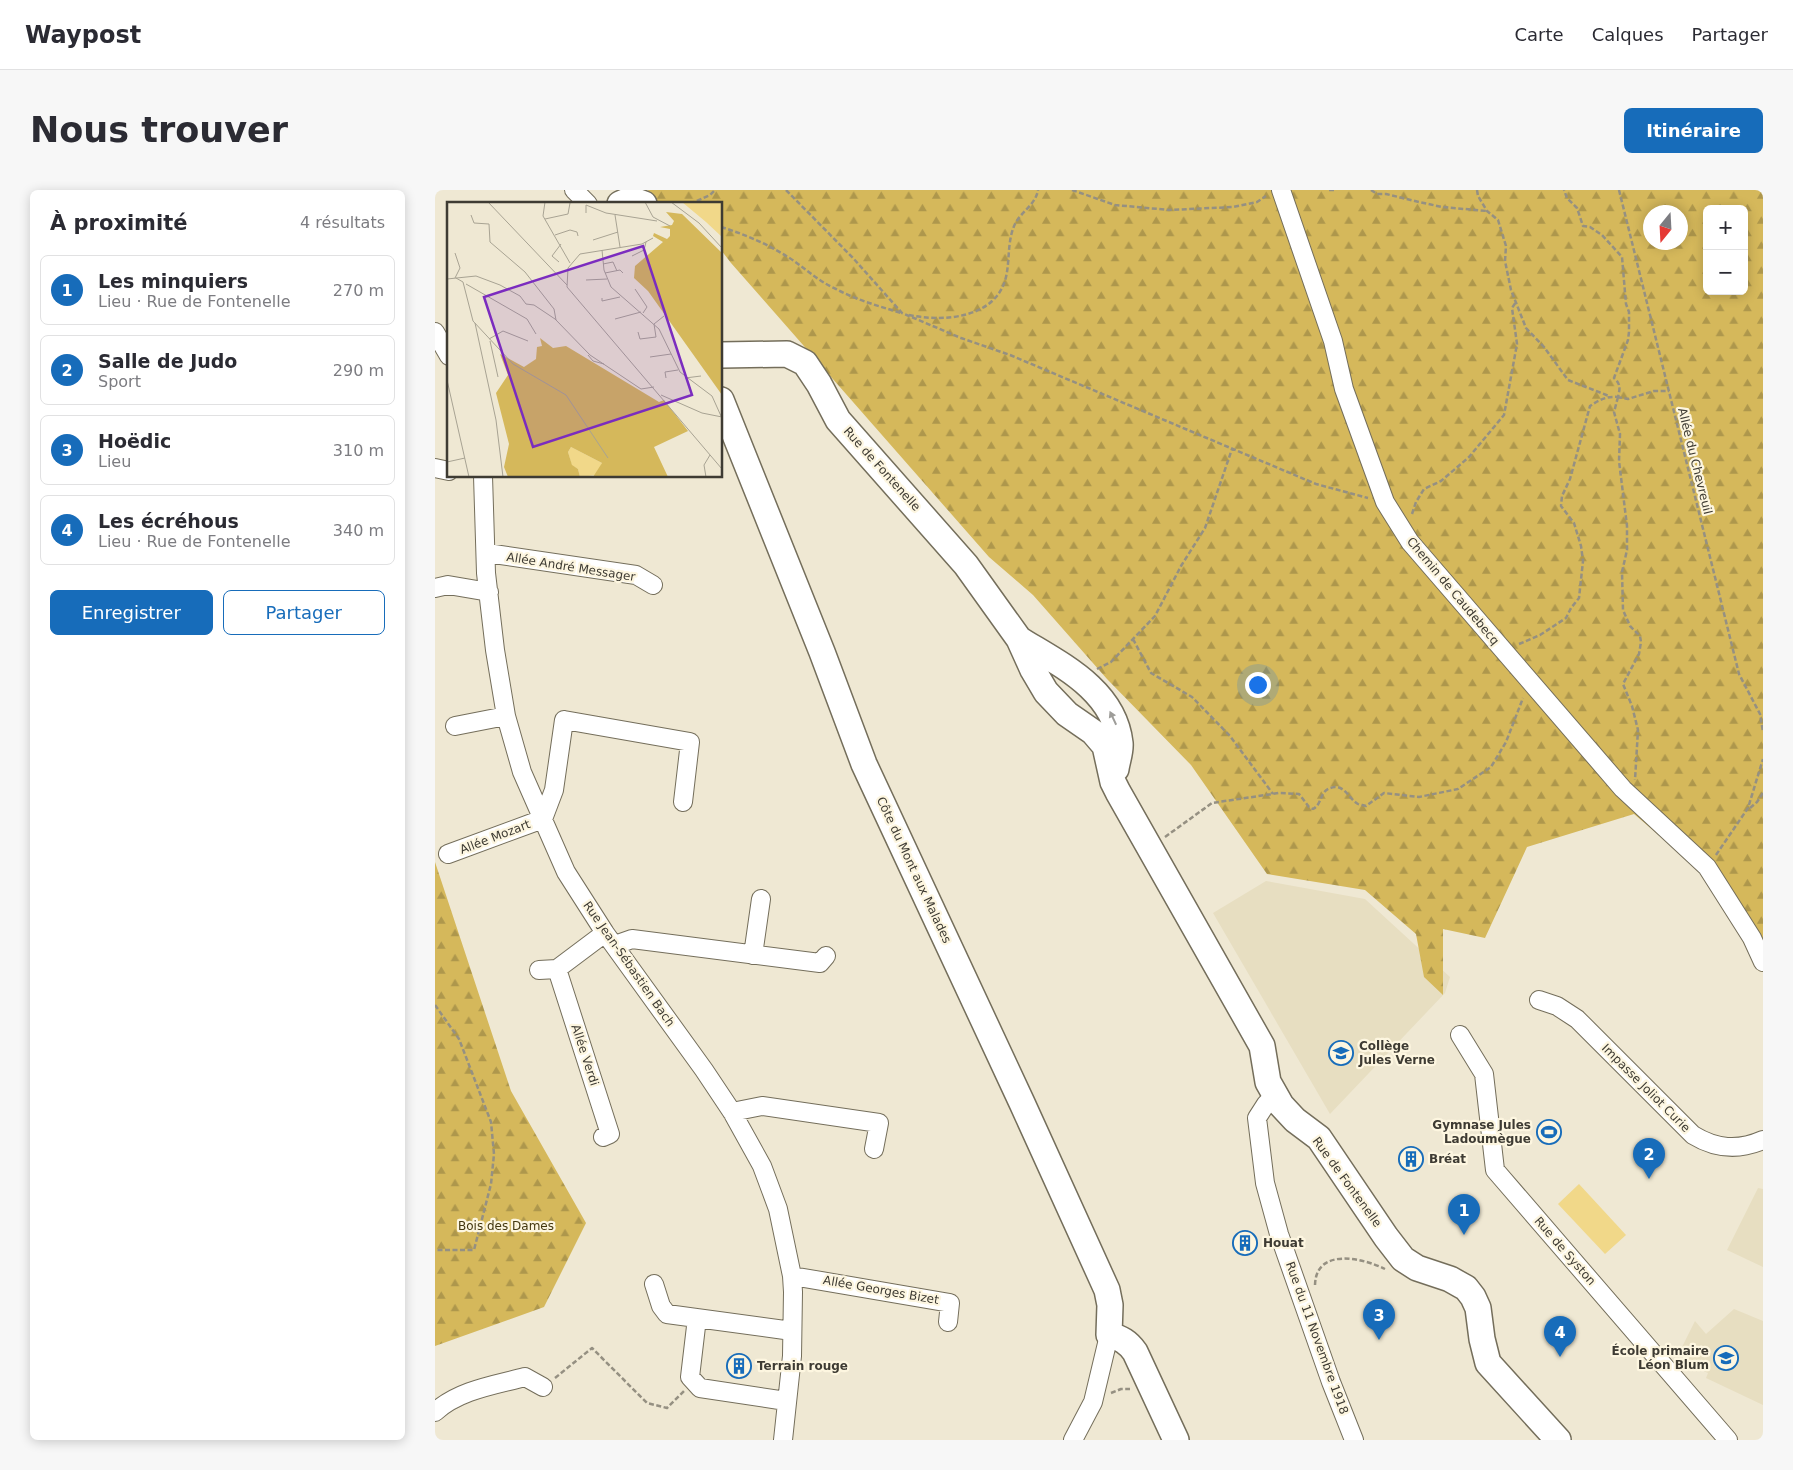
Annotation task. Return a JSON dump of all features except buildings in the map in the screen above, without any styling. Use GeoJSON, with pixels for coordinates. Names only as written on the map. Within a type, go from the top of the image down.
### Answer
{"type":"FeatureCollection","features":[{"type":"Feature","properties":{"kind":"street"},"geometry":{"type":"LineString","coordinates":[[574,190],[586,202]]}},
{"type":"Feature","properties":{"kind":"street","name":"Chemin de Caudebecq"},"geometry":{"type":"LineString","coordinates":[[1275,192],[1333,341],[1343,389],[1385,502],[1406,536],[1623,789],[1707,867],[1752,938],[1763,962]]}},
{"type":"Feature","properties":{"kind":"street"},"geometry":{"type":"LineString","coordinates":[[437,336],[447,353]]}},
{"type":"Feature","properties":{"kind":"street","name":"Rue de Fontenelle"},"geometry":{"type":"LineString","coordinates":[[723,354],[787,354],[805,363],[819,384],[837,420],[966,565],[1019,639],[1046,692],[1067,714],[1093,732],[1105,746],[1113,782],[1262,1046],[1268,1082],[1287,1113],[1319,1138],[1403,1259],[1417,1268],[1451,1279],[1466,1288],[1478,1308],[1482,1339],[1488,1363],[1558,1440]]}},
{"type":"Feature","properties":{"kind":"street","name":"Côte du Mont aux Malades"},"geometry":{"type":"LineString","coordinates":[[723,405],[822,652],[864,764],[1107,1290],[1110,1305],[1109,1335]]}},
{"type":"Feature","properties":{"kind":"street","name":"Rue Jean-Sébastien Bach"},"geometry":{"type":"LineString","coordinates":[[480,478],[487,554],[486,573],[495,650],[506,716],[522,772],[566,872],[610,939],[705,1070],[732,1112],[762,1166],[778,1209],[792,1276],[793,1292],[792,1356],[783,1440]]}},
{"type":"Feature","properties":{"kind":"street","name":"Allée André Messager"},"geometry":{"type":"LineString","coordinates":[[487,554],[636,575],[653,585]]}},
{"type":"Feature","properties":{"kind":"street"},"geometry":{"type":"LineString","coordinates":[[435,588],[448,585],[489,592]]}},
{"type":"Feature","properties":{"kind":"street","name":"Rue de Fontenelle"},"geometry":{"type":"LineString","coordinates":[[1019,639],[1060,663],[1081,678],[1107,706],[1116,725],[1120,744],[1113,782]]}},
{"type":"Feature","properties":{"kind":"street"},"geometry":{"type":"LineString","coordinates":[[1043,686],[1060,663]]}},
{"type":"Feature","properties":{"kind":"street"},"geometry":{"type":"LineString","coordinates":[[455,726],[506,716]]}},
{"type":"Feature","properties":{"kind":"street"},"geometry":{"type":"LineString","coordinates":[[543,819],[554,790],[564,720],[690,742],[683,802]]}},
{"type":"Feature","properties":{"kind":"street","name":"Allée Mozart"},"geometry":{"type":"LineString","coordinates":[[448,854],[543,819]]}},
{"type":"Feature","properties":{"kind":"street"},"geometry":{"type":"LineString","coordinates":[[753,955],[761,900]]}},
{"type":"Feature","properties":{"kind":"street"},"geometry":{"type":"LineString","coordinates":[[539,970],[557,969],[610,939],[632,939],[820,963],[826,956]]}},
{"type":"Feature","properties":{"kind":"street","name":"Allée Verdi"},"geometry":{"type":"LineString","coordinates":[[557,969],[610,1134],[603,1137]]}},
{"type":"Feature","properties":{"kind":"street","name":"Impasse Joliot Curie"},"geometry":{"type":"LineString","coordinates":[[1539,1000],[1557,1006],[1577,1019],[1693,1135],[1706,1143],[1729,1148],[1755,1144],[1763,1140]]}},
{"type":"Feature","properties":{"kind":"street","name":"Rue de Syston"},"geometry":{"type":"LineString","coordinates":[[1460,1035],[1484,1074],[1495,1170],[1728,1440]]}},
{"type":"Feature","properties":{"kind":"street","name":"Rue du 11 Novembre 1918"},"geometry":{"type":"LineString","coordinates":[[1275,1095],[1266,1104],[1257,1118],[1265,1183],[1279,1234],[1306,1312],[1354,1440]]}},
{"type":"Feature","properties":{"kind":"street"},"geometry":{"type":"LineString","coordinates":[[732,1112],[762,1106],[879,1123],[874,1149]]}},
{"type":"Feature","properties":{"kind":"street","name":"Allée Georges Bizet"},"geometry":{"type":"LineString","coordinates":[[792,1276],[951,1302],[948,1322]]}},
{"type":"Feature","properties":{"kind":"street"},"geometry":{"type":"LineString","coordinates":[[654,1284],[661,1306],[667,1314],[792,1331]]}},
{"type":"Feature","properties":{"kind":"street"},"geometry":{"type":"LineString","coordinates":[[697,1318],[690,1377],[700,1388],[786,1401]]}},
{"type":"Feature","properties":{"kind":"street"},"geometry":{"type":"LineString","coordinates":[[1073,1440],[1093,1402],[1109,1335],[1122,1339],[1135,1352],[1176,1440]]}},
{"type":"Feature","properties":{"kind":"street"},"geometry":{"type":"LineString","coordinates":[[435,1412],[441,1406],[470,1391],[525,1377],[543,1388]]}},
{"type":"Feature","properties":{"kind":"path"},"geometry":{"type":"LineString","coordinates":[[694,202],[710,195],[715,190]]}},
{"type":"Feature","properties":{"kind":"path"},"geometry":{"type":"LineString","coordinates":[[786,190],[853,258],[902,313],[961,338],[1011,355],[1316,484],[1385,502]]}},
{"type":"Feature","properties":{"kind":"path"},"geometry":{"type":"LineString","coordinates":[[723,228],[747,235],[776,251],[836,290],[902,313],[924,318],[948,318],[981,309],[991,302],[999,291],[1006,278],[1009,243],[1015,223],[1030,206],[1038,194],[1038,190]]}},
{"type":"Feature","properties":{"kind":"path"},"geometry":{"type":"LineString","coordinates":[[1072,190],[1115,205],[1169,210],[1233,207],[1257,202],[1275,192]]}},
{"type":"Feature","properties":{"kind":"path"},"geometry":{"type":"LineString","coordinates":[[1329,190],[1334,190]]}},
{"type":"Feature","properties":{"kind":"path"},"geometry":{"type":"LineString","coordinates":[[1371,190],[1377,194],[1386,194],[1442,207],[1487,211]]}},
{"type":"Feature","properties":{"kind":"path"},"geometry":{"type":"LineString","coordinates":[[1477,190],[1478,196],[1487,211],[1498,220],[1501,228],[1506,246],[1505,258],[1511,290],[1526,328],[1544,347],[1568,380],[1595,392],[1628,399],[1654,391],[1669,391]]}},
{"type":"Feature","properties":{"kind":"path"},"geometry":{"type":"LineString","coordinates":[[1564,190],[1567,198],[1577,208],[1583,226],[1590,227],[1602,235],[1622,257],[1626,304],[1629,312],[1628,340],[1614,378],[1619,382],[1620,389],[1614,412],[1620,434],[1619,461],[1627,526],[1627,550],[1622,572],[1623,610],[1629,626],[1640,636],[1641,642],[1639,654],[1623,684],[1632,706],[1638,730],[1635,780],[1623,789]]}},
{"type":"Feature","properties":{"kind":"path","name":"Allée du Chevreuil"},"geometry":{"type":"LineString","coordinates":[[1619,190],[1739,674],[1760,714],[1763,732]]}},
{"type":"Feature","properties":{"kind":"path"},"geometry":{"type":"LineString","coordinates":[[1406,536],[1416,502],[1424,490],[1441,481],[1469,457],[1503,415],[1517,344],[1512,308],[1516,302]]}},
{"type":"Feature","properties":{"kind":"path"},"geometry":{"type":"LineString","coordinates":[[1505,652],[1540,635],[1566,618],[1579,598],[1583,561],[1581,546],[1574,523],[1561,506],[1562,496],[1570,479],[1590,406],[1609,396],[1618,397]]}},
{"type":"Feature","properties":{"kind":"path"},"geometry":{"type":"LineString","coordinates":[[1081,678],[1111,662],[1155,616],[1181,566],[1205,528],[1232,449]]}},
{"type":"Feature","properties":{"kind":"path"},"geometry":{"type":"LineString","coordinates":[[1133,639],[1151,673],[1192,697],[1231,736],[1273,794]]}},
{"type":"Feature","properties":{"kind":"path"},"geometry":{"type":"LineString","coordinates":[[1149,848],[1212,803],[1273,794],[1299,794],[1309,807],[1313,809],[1318,806],[1322,794],[1329,788],[1339,787],[1357,804],[1366,806],[1384,793],[1419,797],[1458,789],[1491,767],[1506,742],[1525,692]]}},
{"type":"Feature","properties":{"kind":"path"},"geometry":{"type":"LineString","coordinates":[[1707,867],[1748,808],[1763,759]]}},
{"type":"Feature","properties":{"kind":"path"},"geometry":{"type":"LineString","coordinates":[[1748,808],[1757,802],[1763,793]]}},
{"type":"Feature","properties":{"kind":"path"},"geometry":{"type":"LineString","coordinates":[[435,1005],[459,1039],[463,1048],[491,1122],[494,1154],[491,1184],[474,1250],[435,1250]]}},
{"type":"Feature","properties":{"kind":"path"},"geometry":{"type":"LineString","coordinates":[[1306,1312],[1312,1307],[1317,1274],[1329,1262],[1337,1259],[1351,1258],[1376,1264],[1391,1273]]}},
{"type":"Feature","properties":{"kind":"path"},"geometry":{"type":"LineString","coordinates":[[543,1388],[593,1348],[647,1403],[667,1408],[693,1381]]}},
{"type":"Feature","properties":{"kind":"path"},"geometry":{"type":"LineString","coordinates":[[1093,1402],[1121,1389],[1136,1389],[1155,1396]]}},
{"type":"Feature","properties":{"kind":"shaded area","name":"Collège Jules Verne"},"geometry":{"type":"Polygon","coordinates":[[[1266,881],[1365,899],[1450,977],[1445,993],[1330,1114],[1213,913],[1266,881]]]}},
{"type":"Feature","properties":{"kind":"shaded area"},"geometry":{"type":"Polygon","coordinates":[[[1579,1184],[1626,1235],[1605,1254],[1558,1204],[1579,1184]]]}},
{"type":"Feature","properties":{"kind":"shaded area"},"geometry":{"type":"Polygon","coordinates":[[[1758,1188],[1763,1189],[1763,1267],[1727,1250],[1758,1188]]]}},
{"type":"Feature","properties":{"kind":"shaded area","name":"École primaire Léon Blum"},"geometry":{"type":"Polygon","coordinates":[[[1734,1309],[1763,1321],[1763,1405],[1706,1378],[1708,1373],[1686,1363],[1691,1353],[1681,1349],[1695,1321],[1706,1334],[1734,1309]]]}},
{"type":"Feature","properties":{"kind":"green space"},"geometry":{"type":"Polygon","coordinates":[[[648,190],[1763,190],[1763,972],[1759,971],[1707,876],[1634,814],[1527,847],[1485,938],[1443,929],[1443,995],[1424,977],[1416,934],[1365,890],[1267,874],[1191,765],[1107,679],[1033,595],[989,557],[723,253],[723,202],[652,202],[648,190]]]}},
{"type":"Feature","properties":{"kind":"green space","name":"Bois des Dames"},"geometry":{"type":"Polygon","coordinates":[[[435,862],[511,1091],[586,1223],[544,1307],[435,1346],[435,862]]]}},
{"type":"Feature","properties":{"kind":"place","name":"Collège Jules Verne"},"geometry":{"type":"Point","coordinates":[1341,1053]}},
{"type":"Feature","properties":{"kind":"place","name":"Gymnase Jules Ladoumègue"},"geometry":{"type":"Point","coordinates":[1549,1132]}},
{"type":"Feature","properties":{"kind":"place","name":"Bréat"},"geometry":{"type":"Point","coordinates":[1411,1159]}},
{"type":"Feature","properties":{"kind":"place","name":"Salle de Judo"},"geometry":{"type":"Point","coordinates":[1649,1179]}},
{"type":"Feature","properties":{"kind":"place","name":"Les minquiers"},"geometry":{"type":"Point","coordinates":[1464,1235]}},
{"type":"Feature","properties":{"kind":"place","name":"Houat"},"geometry":{"type":"Point","coordinates":[1245,1243]}},
{"type":"Feature","properties":{"kind":"place","name":"Hoëdic"},"geometry":{"type":"Point","coordinates":[1379,1340]}},
{"type":"Feature","properties":{"kind":"place","name":"Les écréhous"},"geometry":{"type":"Point","coordinates":[1560,1357]}},
{"type":"Feature","properties":{"kind":"place","name":"École primaire Léon Blum"},"geometry":{"type":"Point","coordinates":[1726,1358]}},
{"type":"Feature","properties":{"kind":"place","name":"Terrain rouge"},"geometry":{"type":"Point","coordinates":[739,1366]}}]}
